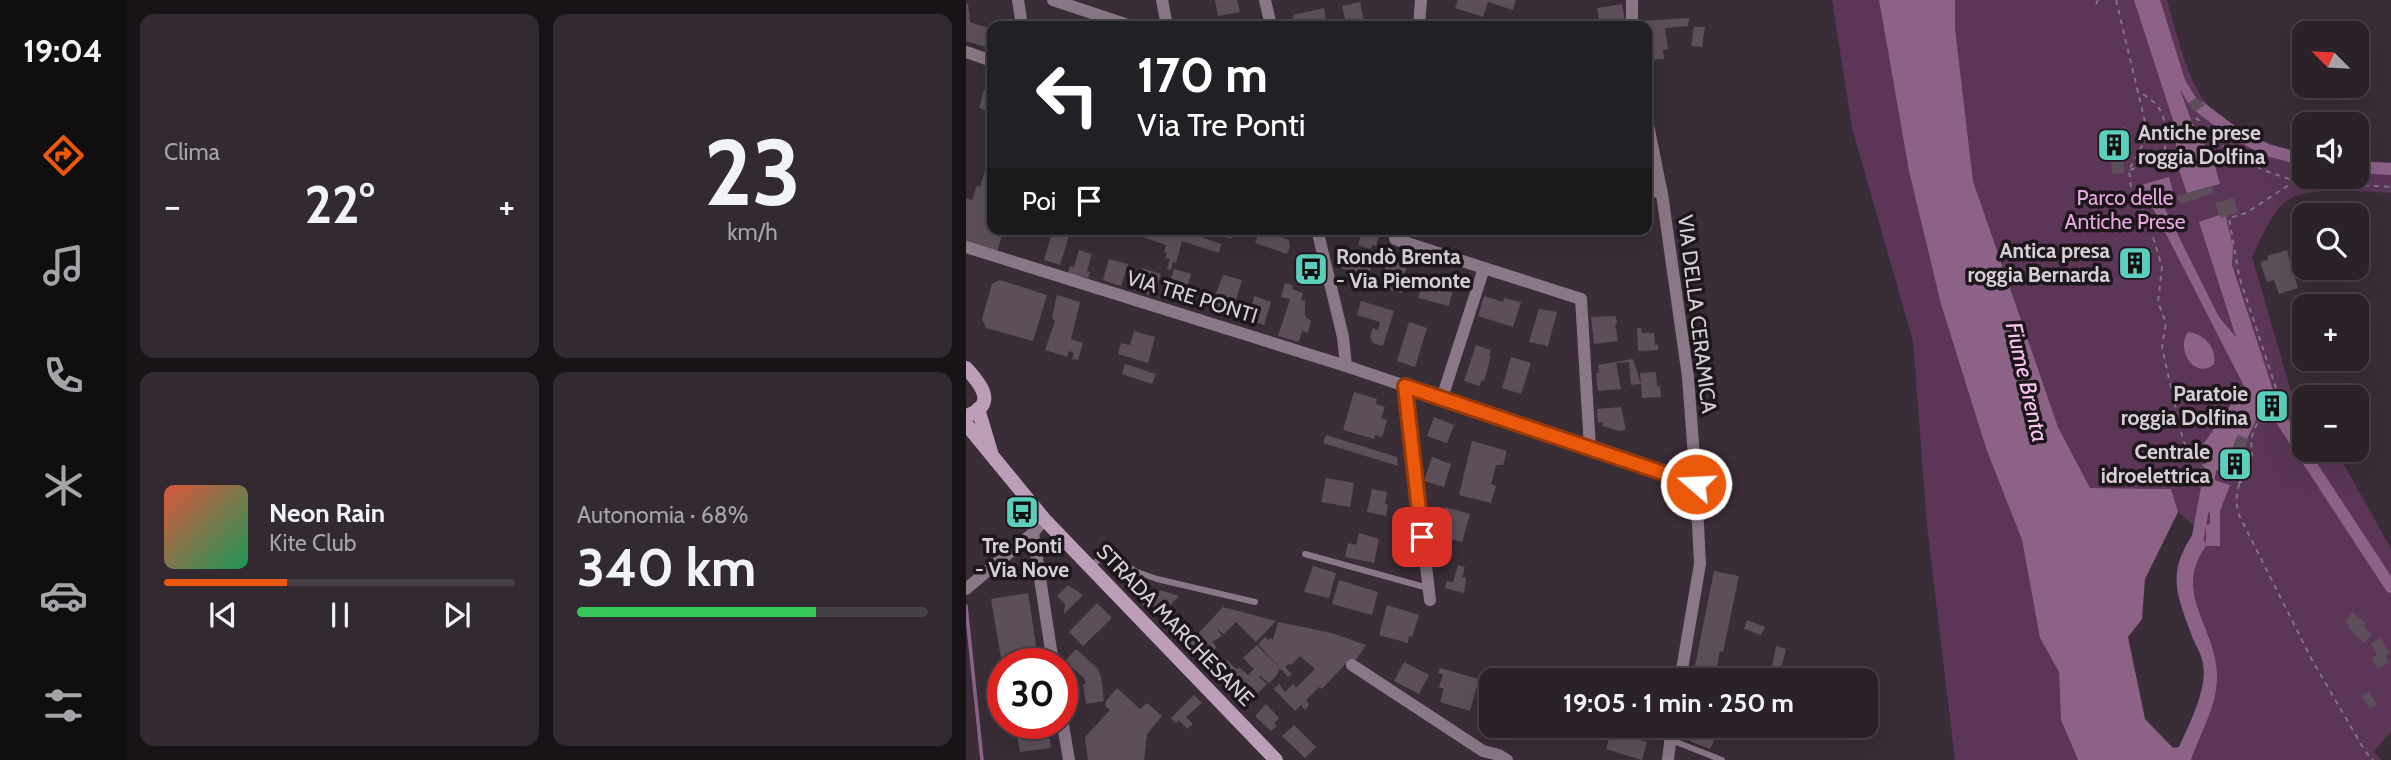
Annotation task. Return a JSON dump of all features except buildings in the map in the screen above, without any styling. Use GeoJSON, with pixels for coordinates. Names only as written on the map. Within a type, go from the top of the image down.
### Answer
{"type":"FeatureCollection","features":[{"type":"Feature","properties":{"kind":"main road","name":"STRADA MARCHESANE"},"geometry":{"type":"LineString","coordinates":[[968,372],[980,382],[984,390],[983,401],[972,413],[993,460]]}},
{"type":"Feature","properties":{"kind":"main road","name":"STRADA MARCHESANE"},"geometry":{"type":"LineString","coordinates":[[966,424],[1044,519],[1276,760]]}},
{"type":"Feature","properties":{"kind":"street"},"geometry":{"type":"LineString","coordinates":[[1018,0],[1021,21]]}},
{"type":"Feature","properties":{"kind":"street"},"geometry":{"type":"LineString","coordinates":[[1053,0],[1116,21]]}},
{"type":"Feature","properties":{"kind":"street"},"geometry":{"type":"LineString","coordinates":[[1162,0],[1166,21]]}},
{"type":"Feature","properties":{"kind":"street"},"geometry":{"type":"LineString","coordinates":[[1265,0],[1270,21]]}},
{"type":"Feature","properties":{"kind":"street"},"geometry":{"type":"LineString","coordinates":[[1419,21],[1421,0]]}},
{"type":"Feature","properties":{"kind":"street"},"geometry":{"type":"LineString","coordinates":[[1632,0],[1632,21]]}},
{"type":"Feature","properties":{"kind":"street"},"geometry":{"type":"LineString","coordinates":[[966,51],[987,59]]}},
{"type":"Feature","properties":{"kind":"street","name":"VIA DELLA CERAMICA"},"geometry":{"type":"LineString","coordinates":[[1652,145],[1662,194],[1688,377],[1696,484],[1700,564],[1682,668]]}},
{"type":"Feature","properties":{"kind":"street"},"geometry":{"type":"LineString","coordinates":[[1652,190],[1662,194]]}},
{"type":"Feature","properties":{"kind":"street"},"geometry":{"type":"LineString","coordinates":[[1318,235],[1343,337],[1346,366]]}},
{"type":"Feature","properties":{"kind":"street"},"geometry":{"type":"LineString","coordinates":[[1395,239],[1581,299],[1590,448]]}},
{"type":"Feature","properties":{"kind":"street","name":"VIA TRE PONTI"},"geometry":{"type":"LineString","coordinates":[[966,247],[1346,366],[1696,484]]}},
{"type":"Feature","properties":{"kind":"street"},"geometry":{"type":"LineString","coordinates":[[1442,398],[1484,268]]}},
{"type":"Feature","properties":{"kind":"street"},"geometry":{"type":"LineString","coordinates":[[1405,386],[1429,594]]}},
{"type":"Feature","properties":{"kind":"street"},"geometry":{"type":"LineString","coordinates":[[969,586],[1033,533],[1044,519]]}},
{"type":"Feature","properties":{"kind":"street"},"geometry":{"type":"LineString","coordinates":[[1033,533],[1051,648]]}},
{"type":"Feature","properties":{"kind":"street"},"geometry":{"type":"LineString","coordinates":[[1352,665],[1483,751],[1507,760]]}},
{"type":"Feature","properties":{"kind":"street"},"geometry":{"type":"LineString","coordinates":[[1668,760],[1671,738]]}},
{"type":"Feature","properties":{"kind":"street"},"geometry":{"type":"LineString","coordinates":[[1065,739],[1069,760]]}},
{"type":"Feature","properties":{"kind":"lane"},"geometry":{"type":"LineString","coordinates":[[1306,554],[1429,594]]}},
{"type":"Feature","properties":{"kind":"lane"},"geometry":{"type":"LineString","coordinates":[[1090,567],[1101,558],[1112,557],[1157,579],[1255,603]]}},
{"type":"Feature","properties":{"kind":"lane"},"geometry":{"type":"LineString","coordinates":[[1681,738],[1723,760]]}},
{"type":"Feature","properties":{"kind":"path"},"geometry":{"type":"LineString","coordinates":[[2116,0],[2147,130],[2129,170],[2132,187],[2150,227],[2162,267],[2158,302],[2166,323],[2162,348],[2183,440],[2188,452],[2204,465],[2239,483]]}},
{"type":"Feature","properties":{"kind":"path"},"geometry":{"type":"LineString","coordinates":[[2129,170],[2151,162],[2165,149],[2167,127],[2161,109],[2150,97],[2137,91]]}},
{"type":"Feature","properties":{"kind":"path"},"geometry":{"type":"LineString","coordinates":[[2167,127],[2195,118],[2213,141],[2263,170],[2292,180]]}},
{"type":"Feature","properties":{"kind":"path"},"geometry":{"type":"LineString","coordinates":[[2292,183],[2246,213],[2230,218],[2239,276],[2278,397],[2262,410],[2251,439],[2252,455],[2239,483],[2236,501],[2239,515],[2312,660],[2365,751],[2373,760]]}},
{"type":"Feature","properties":{"kind":"path"},"geometry":{"type":"LineString","coordinates":[[2369,186],[2391,187]]}},
{"type":"Feature","properties":{"kind":"green space"},"geometry":{"type":"Polygon","coordinates":[[[1832,0],[1879,0],[1909,171],[1987,451],[2022,540],[2040,638],[2059,672],[2061,720],[2078,760],[1955,760],[1927,526],[1913,341],[1852,128],[1832,0]]]}},
{"type":"Feature","properties":{"kind":"green space","name":"Parco delle Antiche Prese"},"geometry":{"type":"Polygon","coordinates":[[[1955,0],[2167,0],[2180,47],[2199,93],[2219,116],[2232,125],[2261,140],[2292,151],[2292,189],[2369,189],[2369,161],[2391,162],[2391,193],[2319,191],[2292,198],[2283,204],[2269,222],[2252,257],[2292,395],[2292,462],[2343,462],[2391,549],[2391,732],[2374,751],[2381,760],[2191,760],[2211,709],[2217,678],[2211,643],[2194,596],[2196,564],[2206,546],[2197,528],[2178,512],[2171,489],[2090,488],[2058,427],[1973,181],[1955,28],[1955,0]]]}},
{"type":"Feature","properties":{"kind":"water","name":"Fiume Brenta"},"geometry":{"type":"Polygon","coordinates":[[[1879,0],[1955,0],[1955,28],[1973,181],[2058,427],[2090,488],[2171,489],[2178,512],[2145,579],[2142,619],[2128,637],[2145,719],[2173,748],[2179,747],[2192,717],[2204,674],[2202,658],[2178,595],[2177,571],[2180,558],[2197,528],[2206,544],[2206,525],[2210,524],[2210,514],[2202,499],[2206,497],[2211,479],[2230,485],[2220,511],[2220,546],[2206,546],[2196,564],[2193,580],[2194,596],[2211,643],[2217,678],[2211,709],[2191,760],[2078,760],[2061,720],[2059,672],[2040,638],[2022,540],[1987,451],[1941,304],[1909,171],[1879,0]]]}},
{"type":"Feature","properties":{"kind":"water"},"geometry":{"type":"Polygon","coordinates":[[[2134,0],[2160,0],[2185,80],[2196,98],[2188,103],[2180,89],[2192,123],[2213,159],[2220,184],[2187,193],[2179,170],[2173,120],[2134,0]]]}},
{"type":"Feature","properties":{"kind":"water"},"geometry":{"type":"Polygon","coordinates":[[[2169,177],[2173,192],[2166,196],[2163,205],[2219,317],[2236,337],[2199,222],[2225,213],[2233,247],[2232,265],[2275,396],[2261,409],[2247,439],[2238,435],[2222,472],[2214,469],[2211,461],[2200,453],[2202,446],[2244,386],[2141,185],[2169,177]]]}},
{"type":"Feature","properties":{"kind":"water"},"geometry":{"type":"Polygon","coordinates":[[[2188,332],[2200,335],[2208,342],[2213,352],[2214,364],[2200,369],[2189,361],[2184,347],[2188,332]]]}},
{"type":"Feature","properties":{"kind":"waterway"},"geometry":{"type":"LineString","coordinates":[[2201,108],[2233,132],[2267,150],[2292,157]]}},
{"type":"Feature","properties":{"kind":"waterway"},"geometry":{"type":"LineString","coordinates":[[2369,168],[2391,169]]}},
{"type":"Feature","properties":{"kind":"waterway"},"geometry":{"type":"LineString","coordinates":[[2273,407],[2391,587]]}},
{"type":"Feature","properties":{"kind":"waterway"},"geometry":{"type":"LineString","coordinates":[[2196,547],[2211,466],[2221,451]]}},
{"type":"Feature","properties":{"kind":"waterway"},"geometry":{"type":"LineString","coordinates":[[966,606],[982,760]]}},
{"type":"Feature","properties":{"kind":"place","name":"Antiche prese roggia Dolfina"},"geometry":{"type":"Point","coordinates":[2114,145]}},
{"type":"Feature","properties":{"kind":"place","name":"Antica presa roggia Bernarda"},"geometry":{"type":"Point","coordinates":[2135,263]}},
{"type":"Feature","properties":{"kind":"place","name":"Rondò Brenta - Via Piemonte"},"geometry":{"type":"Point","coordinates":[1311,269]}},
{"type":"Feature","properties":{"kind":"place","name":"Paratoie roggia Dolfina"},"geometry":{"type":"Point","coordinates":[2272,406]}},
{"type":"Feature","properties":{"kind":"place","name":"Centrale idroelettrica"},"geometry":{"type":"Point","coordinates":[2235,464]}},
{"type":"Feature","properties":{"kind":"place","name":"Tre Ponti - Via Nove"},"geometry":{"type":"Point","coordinates":[1022,512]}},
{"type":"Feature","properties":{"kind":"route"},"geometry":{"type":"LineString","coordinates":[[1422,537],[1405,386],[1696,484]]}}]}
